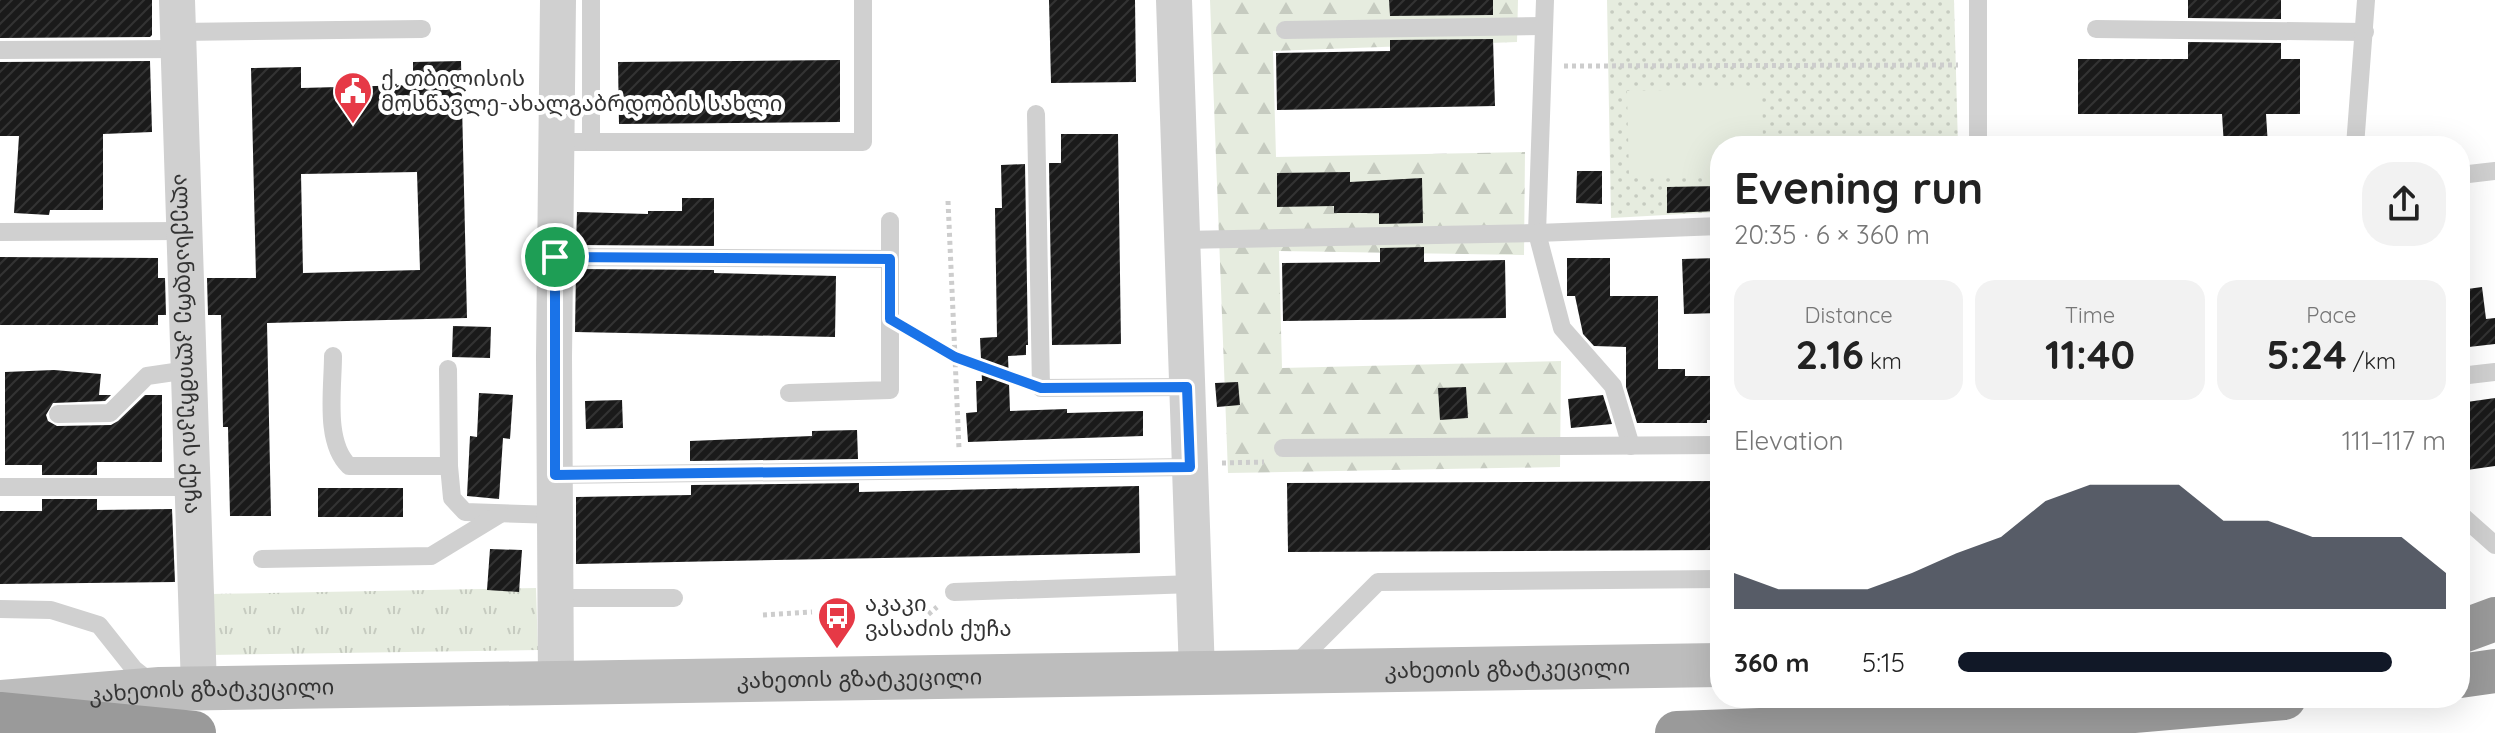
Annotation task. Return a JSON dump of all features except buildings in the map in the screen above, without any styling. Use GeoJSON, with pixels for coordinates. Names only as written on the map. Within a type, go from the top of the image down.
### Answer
{"type":"FeatureCollection","features":[{"type":"Feature","properties":{"kind":"highway"},"geometry":{"type":"LineString","coordinates":[[2470,628],[2495,619]]}},
{"type":"Feature","properties":{"kind":"highway"},"geometry":{"type":"LineString","coordinates":[[2470,675],[2495,671]]}},
{"type":"Feature","properties":{"kind":"highway"},"geometry":{"type":"LineString","coordinates":[[1677,733],[2031,720],[2169,708]]}},
{"type":"Feature","properties":{"kind":"highway"},"geometry":{"type":"LineString","coordinates":[[0,714],[194,733]]}},
{"type":"Feature","properties":{"kind":"street"},"geometry":{"type":"LineString","coordinates":[[556,683],[555,257],[574,142],[558,0]]}},
{"type":"Feature","properties":{"kind":"street"},"geometry":{"type":"LineString","coordinates":[[1174,0],[1187,387],[1204,465],[1194,584],[1197,673]]}},
{"type":"Feature","properties":{"kind":"street","name":"ალექსანდრე კლიმჩუკის ქუჩა"},"geometry":{"type":"LineString","coordinates":[[178,27],[192,487],[179,689]]}},
{"type":"Feature","properties":{"kind":"street"},"geometry":{"type":"LineString","coordinates":[[2470,606],[2495,603]]}},
{"type":"Feature","properties":{"kind":"street","name":"კახეთის გზატკეცილი"},"geometry":{"type":"LineString","coordinates":[[0,702],[179,689],[1710,665]]}},
{"type":"Feature","properties":{"kind":"lane"},"geometry":{"type":"LineString","coordinates":[[591,0],[574,142],[863,142],[863,0]]}},
{"type":"Feature","properties":{"kind":"lane"},"geometry":{"type":"LineString","coordinates":[[1545,0],[1537,233],[1562,328],[1613,386],[1631,446]]}},
{"type":"Feature","properties":{"kind":"lane"},"geometry":{"type":"LineString","coordinates":[[1978,0],[1978,136]]}},
{"type":"Feature","properties":{"kind":"lane"},"geometry":{"type":"LineString","coordinates":[[2356,136],[2366,0]]}},
{"type":"Feature","properties":{"kind":"lane"},"geometry":{"type":"LineString","coordinates":[[1285,30],[1544,26]]}},
{"type":"Feature","properties":{"kind":"lane"},"geometry":{"type":"LineString","coordinates":[[0,50],[178,27],[422,29]]}},
{"type":"Feature","properties":{"kind":"lane"},"geometry":{"type":"LineString","coordinates":[[2096,29],[2365,32]]}},
{"type":"Feature","properties":{"kind":"lane"},"geometry":{"type":"LineString","coordinates":[[1036,114],[1041,388],[1187,387]]}},
{"type":"Feature","properties":{"kind":"lane"},"geometry":{"type":"LineString","coordinates":[[2470,174],[2495,171]]}},
{"type":"Feature","properties":{"kind":"lane"},"geometry":{"type":"LineString","coordinates":[[789,393],[890,390],[890,221]]}},
{"type":"Feature","properties":{"kind":"lane"},"geometry":{"type":"LineString","coordinates":[[1182,240],[1710,226]]}},
{"type":"Feature","properties":{"kind":"lane"},"geometry":{"type":"LineString","coordinates":[[0,232],[184,231]]}},
{"type":"Feature","properties":{"kind":"lane"},"geometry":{"type":"LineString","coordinates":[[555,257],[890,259]]}},
{"type":"Feature","properties":{"kind":"lane"},"geometry":{"type":"LineString","coordinates":[[333,356],[333,439],[339,457],[349,466],[449,466]]}},
{"type":"Feature","properties":{"kind":"lane"},"geometry":{"type":"LineString","coordinates":[[448,369],[452,498],[465,512],[555,515]]}},
{"type":"Feature","properties":{"kind":"lane"},"geometry":{"type":"LineString","coordinates":[[58,414],[110,413],[147,376],[188,370]]}},
{"type":"Feature","properties":{"kind":"lane"},"geometry":{"type":"LineString","coordinates":[[2470,375],[2495,372]]}},
{"type":"Feature","properties":{"kind":"lane"},"geometry":{"type":"LineString","coordinates":[[1283,448],[1710,445]]}},
{"type":"Feature","properties":{"kind":"lane"},"geometry":{"type":"LineString","coordinates":[[555,475],[1204,465]]}},
{"type":"Feature","properties":{"kind":"lane"},"geometry":{"type":"LineString","coordinates":[[0,487],[192,487]]}},
{"type":"Feature","properties":{"kind":"lane"},"geometry":{"type":"LineString","coordinates":[[262,559],[431,556],[500,514]]}},
{"type":"Feature","properties":{"kind":"lane"},"geometry":{"type":"LineString","coordinates":[[2470,523],[2495,545]]}},
{"type":"Feature","properties":{"kind":"lane"},"geometry":{"type":"LineString","coordinates":[[1289,671],[1378,582],[1710,579]]}},
{"type":"Feature","properties":{"kind":"lane"},"geometry":{"type":"LineString","coordinates":[[954,592],[1194,584]]}},
{"type":"Feature","properties":{"kind":"lane"},"geometry":{"type":"LineString","coordinates":[[555,598],[674,598]]}},
{"type":"Feature","properties":{"kind":"lane"},"geometry":{"type":"LineString","coordinates":[[0,609],[51,610],[99,625],[134,669],[179,689]]}},
{"type":"Feature","properties":{"kind":"path"},"geometry":{"type":"LineString","coordinates":[[1543,66],[1978,65]]}},
{"type":"Feature","properties":{"kind":"path"},"geometry":{"type":"LineString","coordinates":[[948,201],[960,470]]}},
{"type":"Feature","properties":{"kind":"path"},"geometry":{"type":"LineString","coordinates":[[890,319],[955,357],[1041,388]]}},
{"type":"Feature","properties":{"kind":"path"},"geometry":{"type":"LineString","coordinates":[[1204,465],[1277,462],[1283,448]]}},
{"type":"Feature","properties":{"kind":"path"},"geometry":{"type":"LineString","coordinates":[[904,635],[954,592]]}},
{"type":"Feature","properties":{"kind":"path"},"geometry":{"type":"LineString","coordinates":[[763,615],[812,612]]}},
{"type":"Feature","properties":{"kind":"green space"},"geometry":{"type":"Polygon","coordinates":[[[1210,0],[1518,0],[1517,42],[1273,51],[1276,157],[1525,152],[1524,255],[1279,251],[1282,368],[1561,361],[1560,467],[1228,473],[1210,0]]]}},
{"type":"Feature","properties":{"kind":"green space"},"geometry":{"type":"Polygon","coordinates":[[[1607,0],[1954,0],[1958,136],[1710,136],[1710,213],[1611,218],[1607,0]]]}},
{"type":"Feature","properties":{"kind":"green space"},"geometry":{"type":"Polygon","coordinates":[[[1762,88],[1763,136],[1710,136],[1710,174],[1629,176],[1627,91],[1762,88]]]}},
{"type":"Feature","properties":{"kind":"green space"},"geometry":{"type":"Polygon","coordinates":[[[536,588],[538,650],[210,655],[209,594],[536,588]]]}},
{"type":"Feature","properties":{"kind":"place","name":"ქ. თბილისის მოსწავლე-ახალგაბრდობის სახლი"},"geometry":{"type":"Point","coordinates":[353,125]}},
{"type":"Feature","properties":{"kind":"place","name":"აკაკი ვასაძის ქუჩა"},"geometry":{"type":"Point","coordinates":[837,650]}},
{"type":"Feature","properties":{"kind":"route"},"geometry":{"type":"LineString","coordinates":[[555,257],[890,259],[890,319],[955,357],[1041,388],[1187,387],[1190,467],[555,475],[555,257]]}}]}
